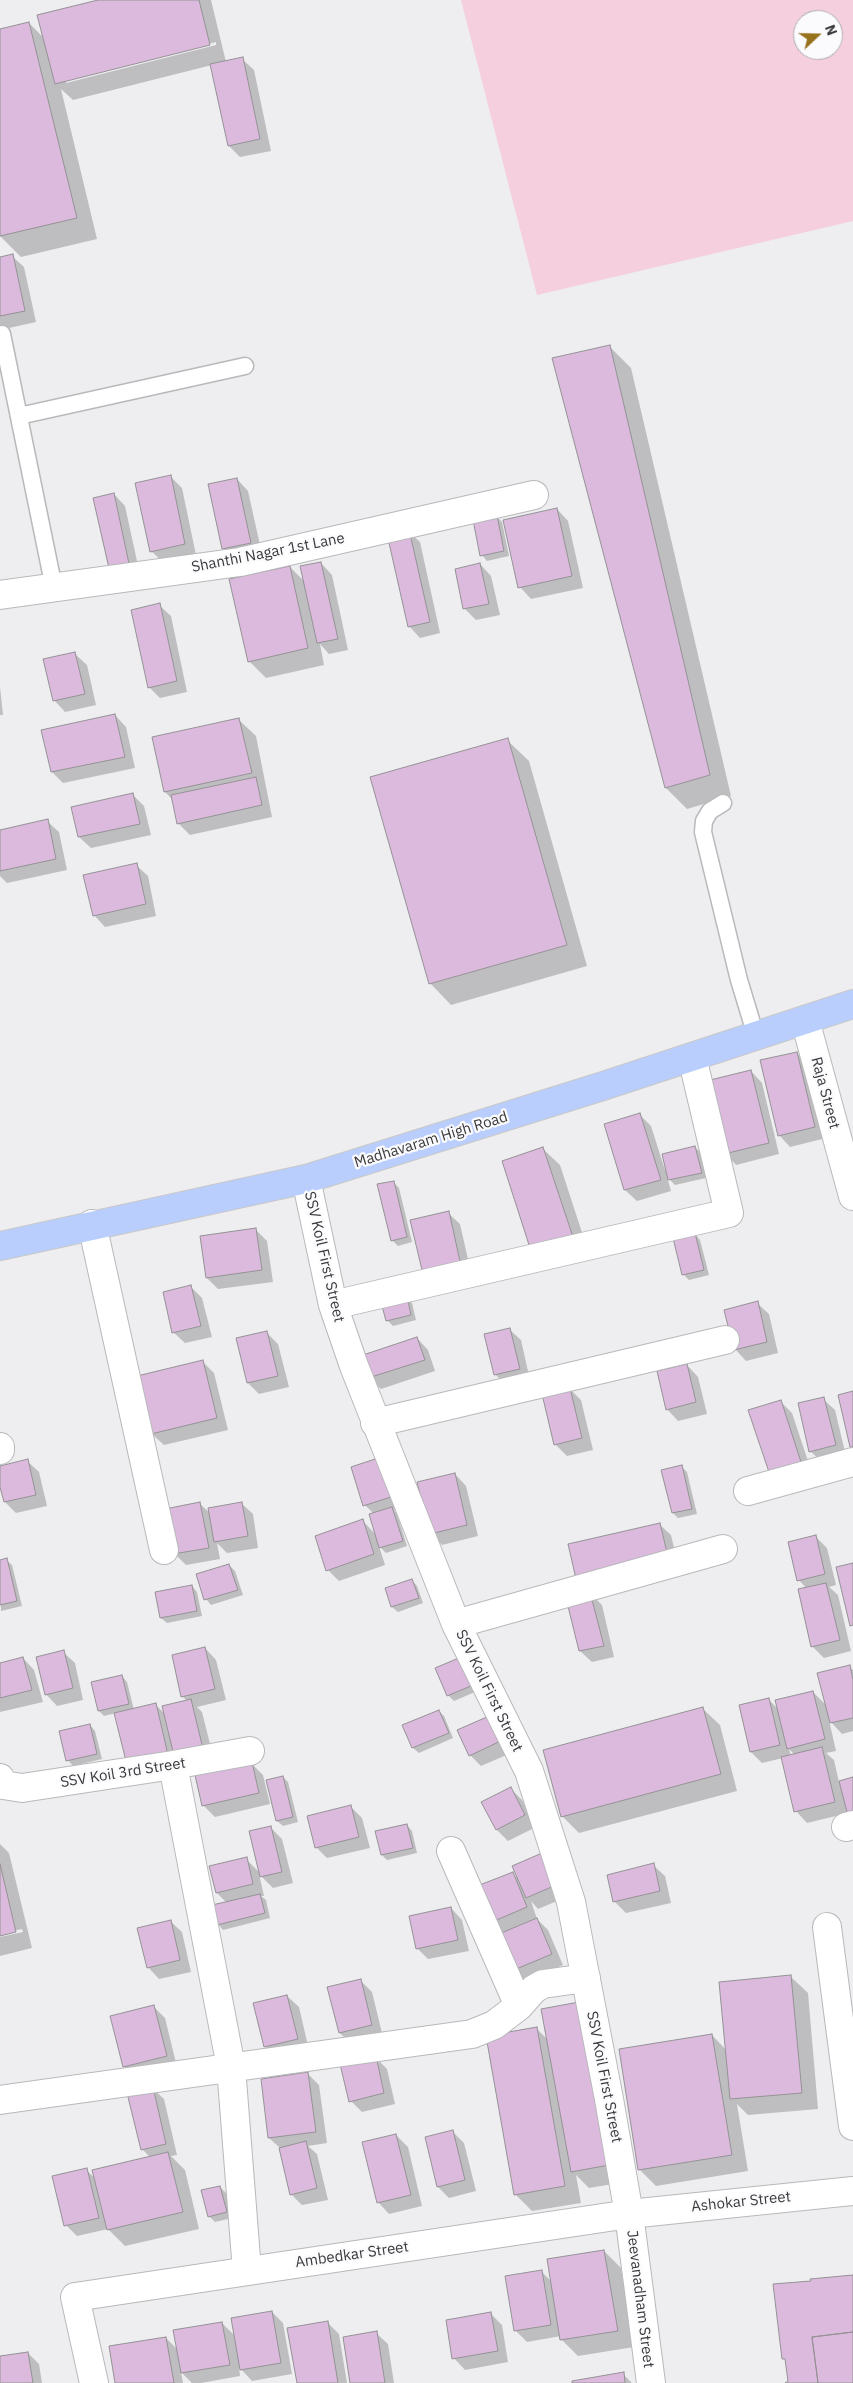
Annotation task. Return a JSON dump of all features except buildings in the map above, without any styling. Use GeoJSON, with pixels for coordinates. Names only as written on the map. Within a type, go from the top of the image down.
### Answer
{"type":"FeatureCollection","features":[{"type":"Feature","properties":{"kind":"main road","name":"Madhavaram High Road"},"geometry":{"type":"LineString","coordinates":[[0,1246],[92,1224],[306,1179],[853,1004]]}},
{"type":"Feature","properties":{"kind":"street","name":"Shanthi Nagar 1st Lane"},"geometry":{"type":"LineString","coordinates":[[0,595],[240,562],[534,495]]}},
{"type":"Feature","properties":{"kind":"street","name":"Raja Street"},"geometry":{"type":"LineString","coordinates":[[805,1020],[853,1196]]}},
{"type":"Feature","properties":{"kind":"street"},"geometry":{"type":"LineString","coordinates":[[333,1305],[729,1213],[692,1057]]}},
{"type":"Feature","properties":{"kind":"street","name":"SSV Koil First Street"},"geometry":{"type":"LineString","coordinates":[[306,1179],[333,1305],[375,1422],[456,1624],[529,1771],[571,1902],[629,2214]]}},
{"type":"Feature","properties":{"kind":"street"},"geometry":{"type":"LineString","coordinates":[[92,1224],[164,1550]]}},
{"type":"Feature","properties":{"kind":"street"},"geometry":{"type":"LineString","coordinates":[[375,1422],[725,1340]]}},
{"type":"Feature","properties":{"kind":"street"},"geometry":{"type":"LineString","coordinates":[[748,1491],[853,1462]]}},
{"type":"Feature","properties":{"kind":"street"},"geometry":{"type":"LineString","coordinates":[[456,1624],[723,1549]]}},
{"type":"Feature","properties":{"kind":"street","name":"SSV Koil 3rd Street"},"geometry":{"type":"LineString","coordinates":[[0,1778],[3,1785],[22,1788],[173,1766],[250,1752]]}},
{"type":"Feature","properties":{"kind":"street"},"geometry":{"type":"LineString","coordinates":[[173,1766],[231,2068],[247,2271]]}},
{"type":"Feature","properties":{"kind":"street"},"geometry":{"type":"LineString","coordinates":[[451,1851],[519,2006]]}},
{"type":"Feature","properties":{"kind":"street"},"geometry":{"type":"LineString","coordinates":[[827,1927],[853,2126]]}},
{"type":"Feature","properties":{"kind":"street"},"geometry":{"type":"LineString","coordinates":[[0,2100],[472,2034],[494,2025],[519,2006],[534,1989],[543,1984],[586,1978]]}},
{"type":"Feature","properties":{"kind":"street","name":"Ashokar Street"},"geometry":{"type":"LineString","coordinates":[[629,2214],[853,2190]]}},
{"type":"Feature","properties":{"kind":"street","name":"Ambedkar Street"},"geometry":{"type":"LineString","coordinates":[[94,2383],[75,2297],[629,2214]]}},
{"type":"Feature","properties":{"kind":"street","name":"Jeevanadham Street"},"geometry":{"type":"LineString","coordinates":[[629,2214],[651,2383]]}},
{"type":"Feature","properties":{"kind":"lane"},"geometry":{"type":"LineString","coordinates":[[2,334],[54,588]]}},
{"type":"Feature","properties":{"kind":"lane"},"geometry":{"type":"LineString","coordinates":[[19,416],[245,366]]}},
{"type":"Feature","properties":{"kind":"lane"},"geometry":{"type":"LineString","coordinates":[[723,803],[710,811],[704,821],[703,832],[739,980],[756,1036]]}},
{"type":"Feature","properties":{"kind":"shaded area"},"geometry":{"type":"Polygon","coordinates":[[[461,0],[853,0],[853,221],[537,295],[461,0]]]}}]}
